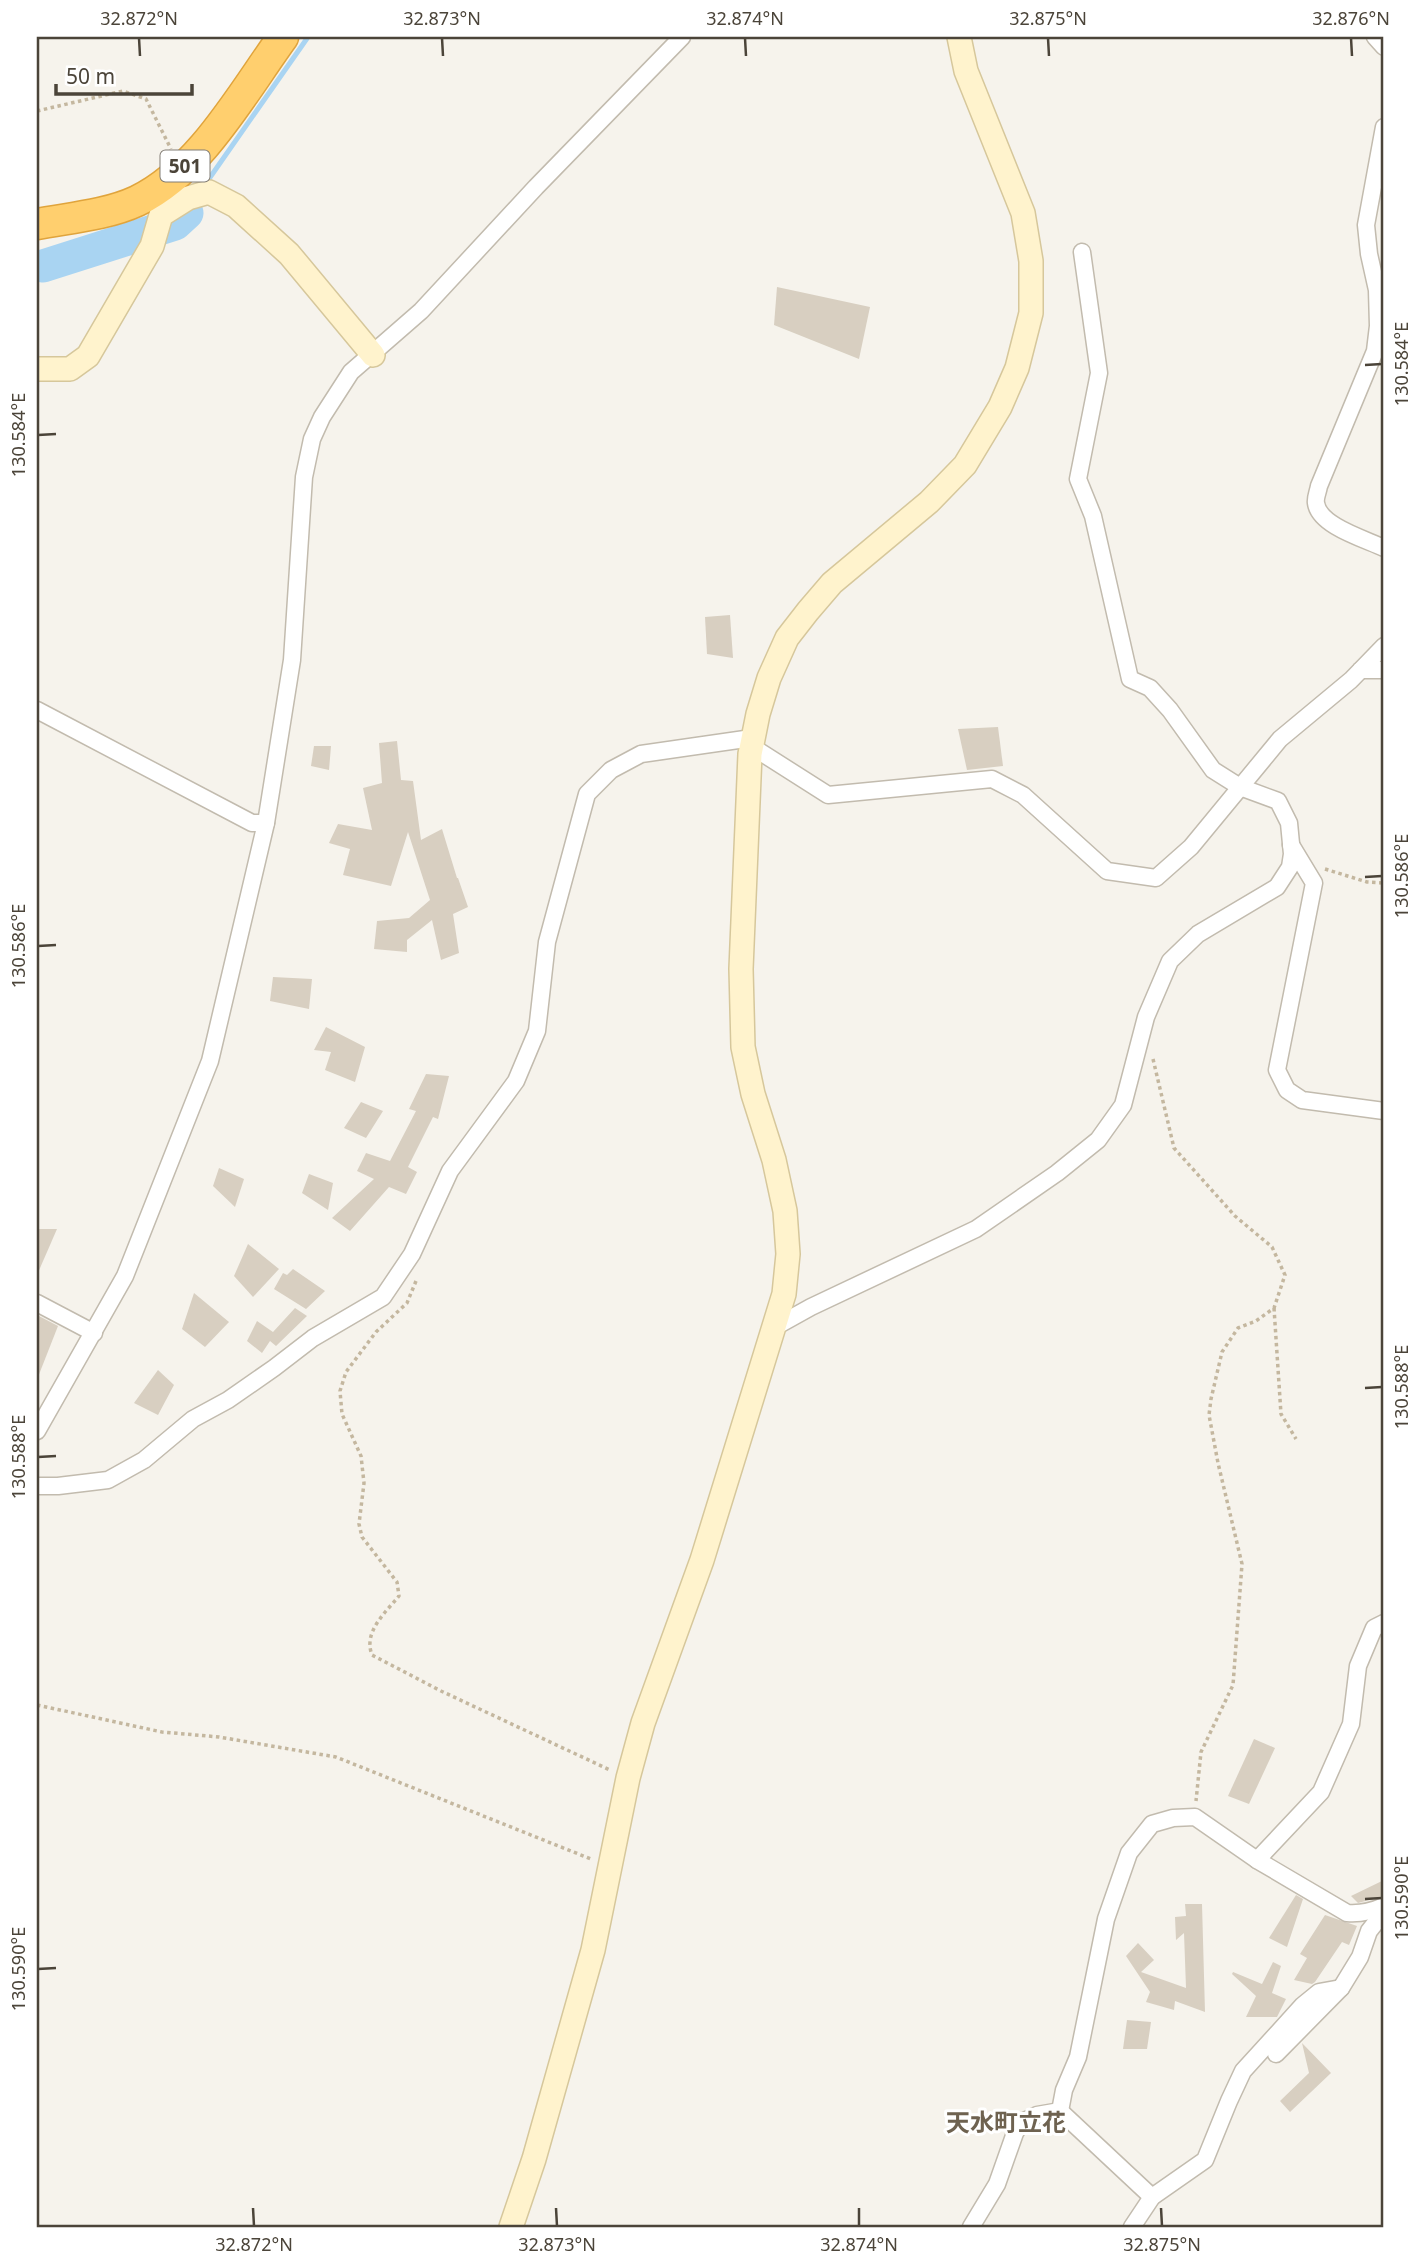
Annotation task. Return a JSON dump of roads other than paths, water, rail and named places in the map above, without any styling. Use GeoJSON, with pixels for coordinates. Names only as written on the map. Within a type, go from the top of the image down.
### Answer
{"type":"FeatureCollection","features":[{"type":"Feature","properties":{"kind":"highway","name":"501"},"geometry":{"type":"LineString","coordinates":[[37,224],[135,202],[160,187],[201,151],[283,37]]}},
{"type":"Feature","properties":{"kind":"street"},"geometry":{"type":"LineString","coordinates":[[37,1432],[125,1276],[210,1061],[267,823],[292,660],[304,477],[312,439],[322,417],[351,372],[421,311],[536,187],[682,37]]}},
{"type":"Feature","properties":{"kind":"street"},"geometry":{"type":"LineString","coordinates":[[511,2227],[534,2159],[587,1973],[628,1778],[643,1723],[702,1560],[784,1294],[788,1254],[785,1211],[774,1160],[752,1094],[743,1047],[741,969],[752,742],[769,678],[788,638],[832,583],[929,502],[965,465],[1000,407],[1017,368],[1031,313],[1031,261],[1023,213],[966,71],[959,37]]}},
{"type":"Feature","properties":{"kind":"street"},"geometry":{"type":"LineString","coordinates":[[1375,37],[1384,47]]}},
{"type":"Feature","properties":{"kind":"street"},"geometry":{"type":"LineString","coordinates":[[1384,127],[1366,225],[1381,296],[1375,351],[1315,501],[1327,522],[1384,548]]}},
{"type":"Feature","properties":{"kind":"street"},"geometry":{"type":"LineString","coordinates":[[37,369],[70,369],[88,356],[152,246],[161,215],[199,195],[236,206],[257,223],[289,254],[373,355]]}},
{"type":"Feature","properties":{"kind":"street"},"geometry":{"type":"LineString","coordinates":[[775,1327],[992,1219],[1098,1140],[1123,1105],[1146,1017],[1170,961],[1198,934],[1277,887],[1290,867],[1289,823],[1278,801],[1240,787],[1213,770],[1170,710],[1150,688],[1130,679],[1093,516],[1078,479],[1099,373],[1082,252]]}},
{"type":"Feature","properties":{"kind":"street"},"geometry":{"type":"LineString","coordinates":[[37,1486],[108,1480],[144,1460],[193,1419],[228,1400],[313,1338],[383,1297],[412,1254],[450,1171],[516,1081],[537,1031],[547,942],[587,794],[611,770],[641,754],[752,742],[828,795],[992,779],[1023,795],[1107,872],[1156,878],[1191,847],[1280,739],[1361,670],[1384,646]]}},
{"type":"Feature","properties":{"kind":"street"},"geometry":{"type":"LineString","coordinates":[[1361,670],[1384,670]]}},
{"type":"Feature","properties":{"kind":"street"},"geometry":{"type":"LineString","coordinates":[[37,710],[252,823],[267,823]]}},
{"type":"Feature","properties":{"kind":"street"},"geometry":{"type":"LineString","coordinates":[[1291,852],[1314,883],[1277,1070],[1287,1090],[1302,1100],[1384,1111]]}},
{"type":"Feature","properties":{"kind":"street"},"geometry":{"type":"LineString","coordinates":[[37,1303],[94,1333]]}},
{"type":"Feature","properties":{"kind":"street"},"geometry":{"type":"LineString","coordinates":[[1257,1860],[1321,1792],[1350,1724],[1358,1666],[1374,1628],[1384,1623]]}},
{"type":"Feature","properties":{"kind":"street"},"geometry":{"type":"LineString","coordinates":[[1060,2111],[1064,2090],[1078,2057],[1106,1919],[1129,1853],[1152,1824],[1172,1818],[1195,1817],[1257,1860],[1347,1913],[1360,1914],[1384,1906]]}},
{"type":"Feature","properties":{"kind":"street"},"geometry":{"type":"LineString","coordinates":[[1276,2054],[1341,1988],[1360,1957],[1369,1931],[1384,1912]]}},
{"type":"Feature","properties":{"kind":"street"},"geometry":{"type":"LineString","coordinates":[[1132,2227],[1152,2197],[1205,2160],[1243,2071],[1318,1992],[1341,1988]]}},
{"type":"Feature","properties":{"kind":"street"},"geometry":{"type":"LineString","coordinates":[[1060,2111],[1152,2197]]}},
{"type":"Feature","properties":{"kind":"street"},"geometry":{"type":"LineString","coordinates":[[971,2227],[997,2184],[1015,2133],[1022,2122],[1037,2115],[1060,2111]]}},
{"type":"Feature","properties":{"kind":"waterway"},"geometry":{"type":"LineString","coordinates":[[204,186],[308,37]]}},
{"type":"Feature","properties":{"kind":"waterway"},"geometry":{"type":"LineString","coordinates":[[43,266],[175,224],[187,213]]}},
{"type":"Feature","properties":{"kind":"district","name":"天水町立花"},"geometry":{"type":"Point","coordinates":[1006,2123]}}]}
